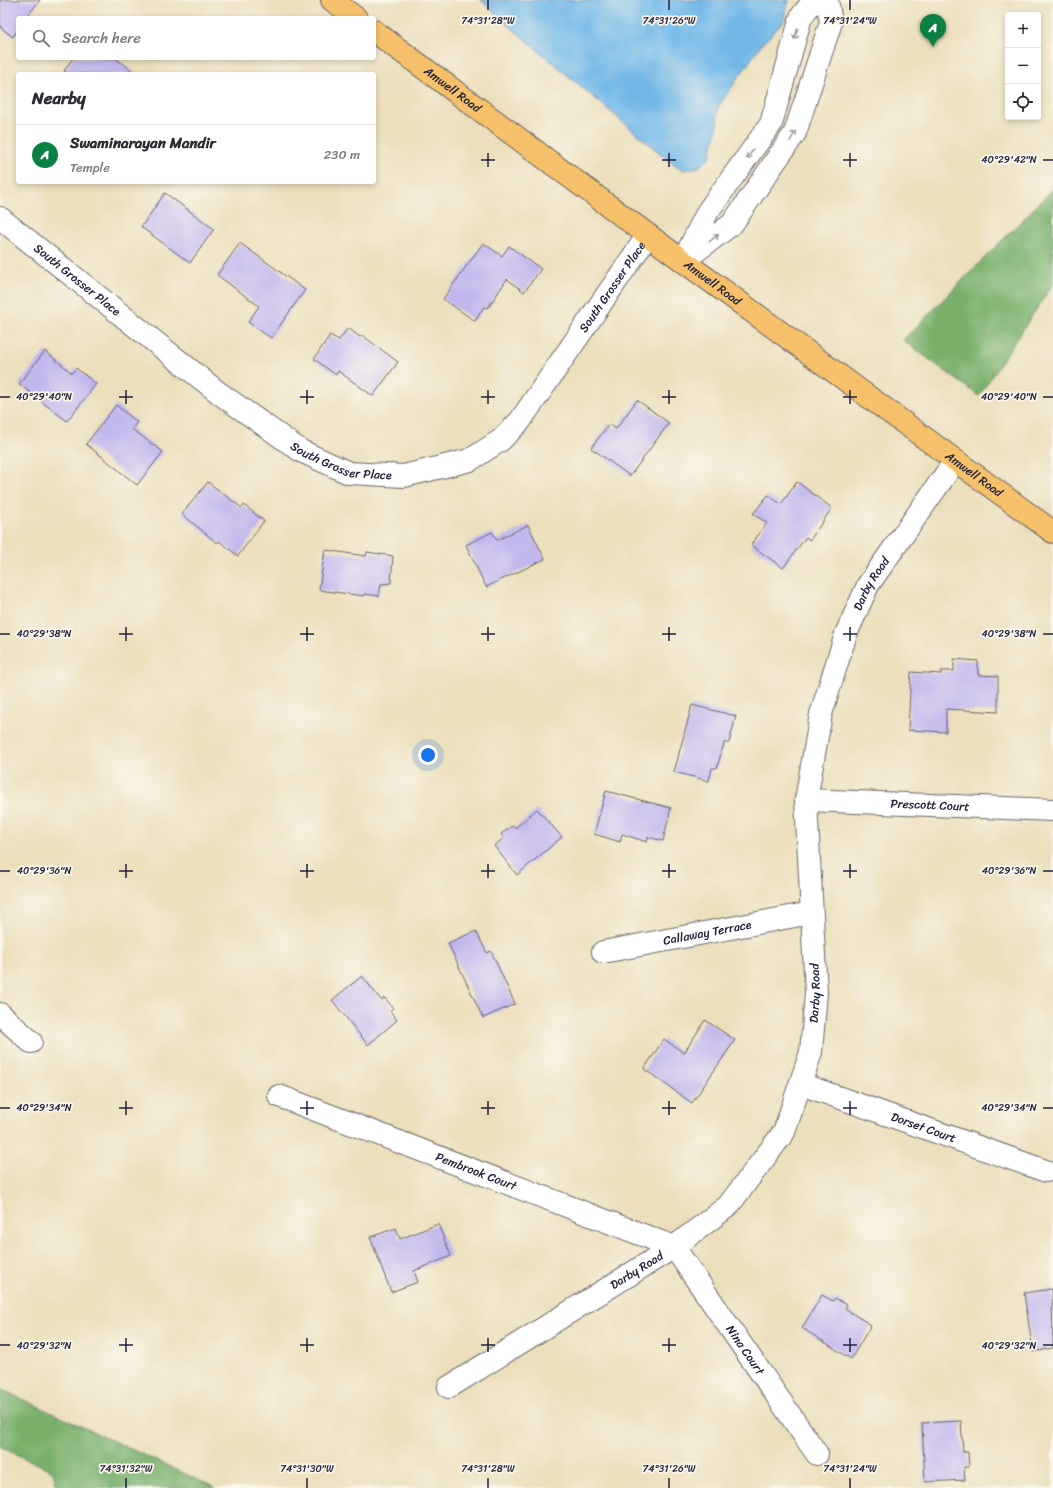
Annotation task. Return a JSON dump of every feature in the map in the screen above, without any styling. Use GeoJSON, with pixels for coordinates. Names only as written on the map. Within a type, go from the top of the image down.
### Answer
{"type":"FeatureCollection","features":[{"type":"Feature","properties":{"kind":"main road"},"geometry":{"type":"LineString","coordinates":[[332,0],[353,16]]}},
{"type":"Feature","properties":{"kind":"main road","name":"Amwell Road"},"geometry":{"type":"LineString","coordinates":[[376,32],[683,261],[1053,532]]}},
{"type":"Feature","properties":{"kind":"street"},"geometry":{"type":"LineString","coordinates":[[683,261],[708,211],[771,124],[801,17],[814,0]]}},
{"type":"Feature","properties":{"kind":"street"},"geometry":{"type":"LineString","coordinates":[[683,261],[732,224],[795,133],[831,22],[827,0]]}},
{"type":"Feature","properties":{"kind":"street","name":"South Grosser Place"},"geometry":{"type":"LineString","coordinates":[[0,218],[219,393],[302,451],[349,473],[404,476],[470,460],[502,440],[520,421],[648,235]]}},
{"type":"Feature","properties":{"kind":"street","name":"Darby Road"},"geometry":{"type":"LineString","coordinates":[[449,1387],[674,1247],[728,1206],[784,1132],[811,1052],[816,993],[806,800],[821,714],[846,634],[868,585],[955,461]]}},
{"type":"Feature","properties":{"kind":"street","name":"Prescott Court"},"geometry":{"type":"LineString","coordinates":[[806,800],[1053,810]]}},
{"type":"Feature","properties":{"kind":"street","name":"Callaway Terrace"},"geometry":{"type":"LineString","coordinates":[[603,952],[811,913]]}},
{"type":"Feature","properties":{"kind":"street"},"geometry":{"type":"LineString","coordinates":[[0,1014],[31,1042]]}},
{"type":"Feature","properties":{"kind":"street","name":"Dorset Court"},"geometry":{"type":"LineString","coordinates":[[801,1084],[1046,1172]]}},
{"type":"Feature","properties":{"kind":"street","name":"Pembrook Court"},"geometry":{"type":"LineString","coordinates":[[279,1096],[674,1247]]}},
{"type":"Feature","properties":{"kind":"street","name":"Nina Court"},"geometry":{"type":"LineString","coordinates":[[674,1247],[817,1454]]}},
{"type":"Feature","properties":{"kind":"green space"},"geometry":{"type":"Polygon","coordinates":[[[1053,189],[1053,284],[979,396],[903,340],[1053,189]]]}},
{"type":"Feature","properties":{"kind":"green space"},"geometry":{"type":"Polygon","coordinates":[[[0,1389],[216,1488],[57,1488],[53,1471],[0,1447],[0,1389]]]}},
{"type":"Feature","properties":{"kind":"water"},"geometry":{"type":"Polygon","coordinates":[[[481,0],[789,0],[783,22],[761,45],[718,107],[717,129],[710,157],[699,167],[682,170],[663,156],[500,18],[481,0]]]}},
{"type":"Feature","properties":{"kind":"building"},"geometry":{"type":"Polygon","coordinates":[[[0,0],[40,0],[28,16],[16,16],[16,32],[13,37],[0,27],[0,0]]]}},
{"type":"Feature","properties":{"kind":"building"},"geometry":{"type":"Polygon","coordinates":[[[72,60],[118,60],[134,72],[66,72],[64,71],[72,60]]]}},
{"type":"Feature","properties":{"kind":"building"},"geometry":{"type":"Polygon","coordinates":[[[165,193],[214,229],[190,263],[141,227],[165,193]]]}},
{"type":"Feature","properties":{"kind":"building"},"geometry":{"type":"Polygon","coordinates":[[[240,243],[305,290],[271,338],[248,322],[259,306],[217,275],[240,243]]]}},
{"type":"Feature","properties":{"kind":"building"},"geometry":{"type":"Polygon","coordinates":[[[483,243],[502,256],[509,246],[541,269],[524,292],[507,279],[488,308],[484,307],[475,321],[443,299],[483,243]]]}},
{"type":"Feature","properties":{"kind":"building"},"geometry":{"type":"Polygon","coordinates":[[[348,328],[360,337],[362,335],[398,362],[373,396],[338,371],[336,375],[314,359],[330,335],[339,340],[348,328]]]}},
{"type":"Feature","properties":{"kind":"building"},"geometry":{"type":"Polygon","coordinates":[[[45,351],[72,373],[76,368],[96,384],[67,421],[19,384],[45,351]]]}},
{"type":"Feature","properties":{"kind":"building"},"geometry":{"type":"Polygon","coordinates":[[[637,400],[669,423],[630,476],[591,448],[609,424],[616,429],[637,400]]]}},
{"type":"Feature","properties":{"kind":"building"},"geometry":{"type":"Polygon","coordinates":[[[116,405],[137,422],[132,429],[163,452],[137,485],[86,444],[116,405]]]}},
{"type":"Feature","properties":{"kind":"building"},"geometry":{"type":"Polygon","coordinates":[[[208,482],[242,508],[244,505],[264,521],[238,556],[219,541],[217,543],[182,514],[208,482]]]}},
{"type":"Feature","properties":{"kind":"building"},"geometry":{"type":"Polygon","coordinates":[[[797,482],[832,508],[810,540],[806,537],[783,568],[751,545],[767,523],[753,514],[768,495],[781,504],[797,482]]]}},
{"type":"Feature","properties":{"kind":"building"},"geometry":{"type":"Polygon","coordinates":[[[528,525],[545,559],[486,587],[466,545],[492,532],[497,540],[528,525]]]}},
{"type":"Feature","properties":{"kind":"building"},"geometry":{"type":"Polygon","coordinates":[[[325,550],[366,556],[367,552],[393,556],[391,583],[381,584],[379,596],[364,594],[364,596],[319,590],[325,550]]]}},
{"type":"Feature","properties":{"kind":"building"},"geometry":{"type":"Polygon","coordinates":[[[954,659],[978,661],[978,675],[998,676],[998,712],[946,709],[946,732],[908,730],[911,672],[941,674],[941,671],[954,671],[954,659]]]}},
{"type":"Feature","properties":{"kind":"building"},"geometry":{"type":"Polygon","coordinates":[[[692,705],[736,716],[729,743],[724,743],[717,768],[712,768],[709,781],[674,772],[692,705]]]}},
{"type":"Feature","properties":{"kind":"building"},"geometry":{"type":"Polygon","coordinates":[[[606,791],[671,808],[663,841],[648,837],[647,842],[622,834],[620,842],[594,834],[606,791]]]}},
{"type":"Feature","properties":{"kind":"building"},"geometry":{"type":"Polygon","coordinates":[[[537,809],[562,837],[517,875],[494,846],[504,838],[501,834],[512,826],[515,828],[537,809]]]}},
{"type":"Feature","properties":{"kind":"building"},"geometry":{"type":"Polygon","coordinates":[[[476,931],[487,953],[491,951],[515,1004],[483,1018],[448,943],[476,931]]]}},
{"type":"Feature","properties":{"kind":"building"},"geometry":{"type":"Polygon","coordinates":[[[362,976],[381,1000],[385,998],[393,1008],[390,1011],[397,1020],[368,1045],[332,1000],[362,976]]]}},
{"type":"Feature","properties":{"kind":"building"},"geometry":{"type":"Polygon","coordinates":[[[705,1020],[735,1040],[692,1103],[644,1069],[664,1039],[684,1053],[705,1020]]]}},
{"type":"Feature","properties":{"kind":"building"},"geometry":{"type":"Polygon","coordinates":[[[438,1224],[451,1256],[414,1271],[418,1282],[391,1292],[370,1237],[396,1228],[400,1239],[438,1224]]]}},
{"type":"Feature","properties":{"kind":"building"},"geometry":{"type":"Polygon","coordinates":[[[1052,1289],[1053,1348],[1033,1352],[1024,1293],[1052,1289]]]}},
{"type":"Feature","properties":{"kind":"building"},"geometry":{"type":"Polygon","coordinates":[[[822,1295],[833,1301],[835,1298],[847,1305],[845,1309],[871,1325],[851,1359],[802,1328],[822,1295]]]}},
{"type":"Feature","properties":{"kind":"building"},"geometry":{"type":"Polygon","coordinates":[[[961,1421],[963,1452],[968,1452],[969,1467],[964,1467],[965,1480],[925,1482],[922,1423],[961,1421]]]}},
{"type":"Feature","properties":{"kind":"place","name":"Swaminarayan Mandir"},"geometry":{"type":"Point","coordinates":[933,47]}}]}
